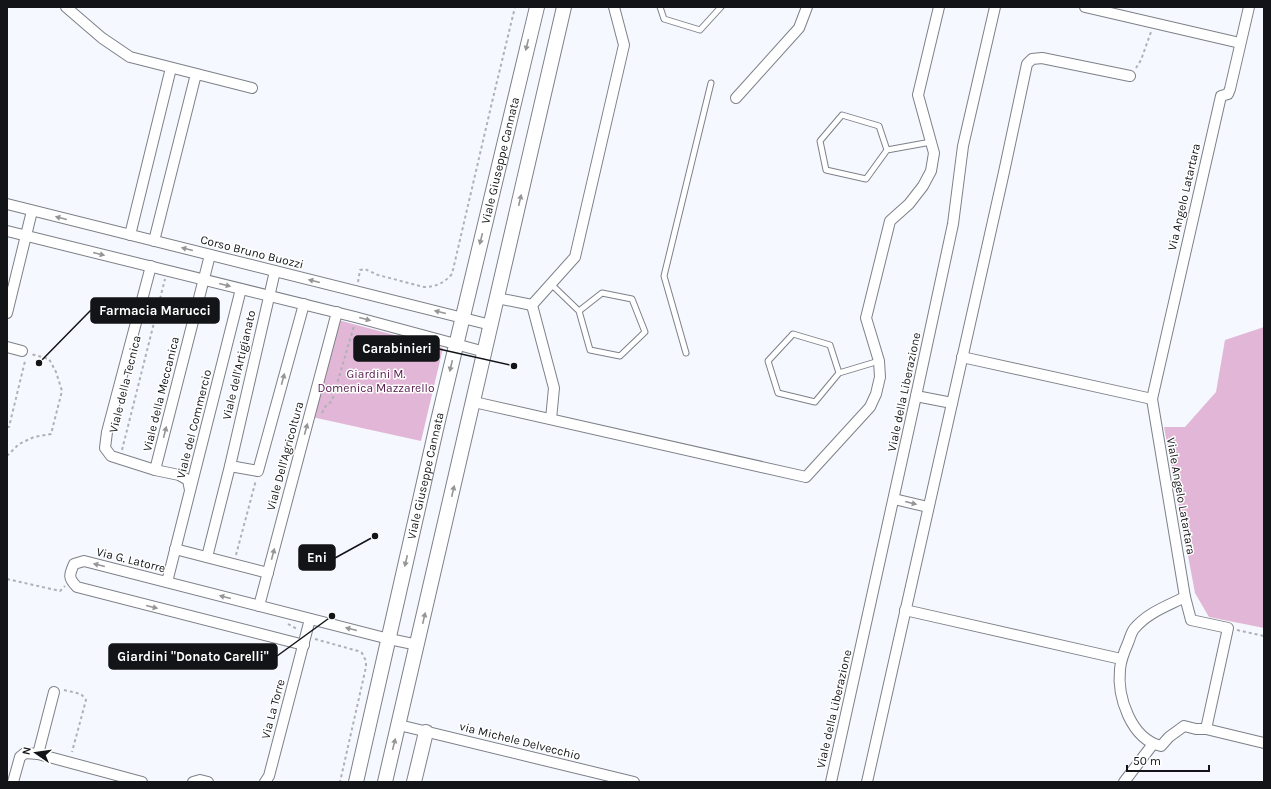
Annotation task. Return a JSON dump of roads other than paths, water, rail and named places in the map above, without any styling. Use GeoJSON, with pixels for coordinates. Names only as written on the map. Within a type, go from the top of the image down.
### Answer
{"type":"FeatureCollection","features":[{"type":"Feature","properties":{"kind":"street"},"geometry":{"type":"LineString","coordinates":[[66,7],[102,38],[130,57],[252,88]]}},
{"type":"Feature","properties":{"kind":"street","name":"Viale Giuseppe Cannata"},"geometry":{"type":"LineString","coordinates":[[356,782],[462,318],[537,7]]}},
{"type":"Feature","properties":{"kind":"street"},"geometry":{"type":"LineString","coordinates":[[385,782],[418,645],[564,7]]}},
{"type":"Feature","properties":{"kind":"street"},"geometry":{"type":"LineString","coordinates":[[532,305],[575,257],[624,45],[614,7]]}},
{"type":"Feature","properties":{"kind":"street"},"geometry":{"type":"LineString","coordinates":[[736,98],[799,28],[807,7]]}},
{"type":"Feature","properties":{"kind":"street"},"geometry":{"type":"LineString","coordinates":[[474,402],[806,477],[870,407],[876,394],[880,377],[879,360],[866,318],[890,221],[909,204],[923,186],[931,171],[934,153],[918,95],[939,7]]}},
{"type":"Feature","properties":{"kind":"street","name":"Viale della Liberazione"},"geometry":{"type":"LineString","coordinates":[[831,782],[953,224],[963,146],[995,7]]}},
{"type":"Feature","properties":{"kind":"street"},"geometry":{"type":"LineString","coordinates":[[1085,7],[1240,43]]}},
{"type":"Feature","properties":{"kind":"street","name":"Via Angelo Latartara"},"geometry":{"type":"LineString","coordinates":[[1152,399],[1221,96],[1228,94],[1230,89],[1249,7]]}},
{"type":"Feature","properties":{"kind":"street"},"geometry":{"type":"LineString","coordinates":[[867,782],[1027,64],[1032,59],[1042,58],[1130,76]]}},
{"type":"Feature","properties":{"kind":"street"},"geometry":{"type":"LineString","coordinates":[[130,235],[171,68]]}},
{"type":"Feature","properties":{"kind":"street"},"geometry":{"type":"LineString","coordinates":[[154,241],[196,74]]}},
{"type":"Feature","properties":{"kind":"street","name":"Corso Bruno Buozzi"},"geometry":{"type":"LineString","coordinates":[[7,204],[491,325]]}},
{"type":"Feature","properties":{"kind":"street"},"geometry":{"type":"LineString","coordinates":[[7,313],[32,211]]}},
{"type":"Feature","properties":{"kind":"street"},"geometry":{"type":"LineString","coordinates":[[7,231],[337,312],[485,352]]}},
{"type":"Feature","properties":{"kind":"street","name":"Viale della Meccanica"},"geometry":{"type":"LineString","coordinates":[[155,470],[210,255]]}},
{"type":"Feature","properties":{"kind":"street","name":"Viale della Tecnica"},"geometry":{"type":"LineString","coordinates":[[106,448],[107,432],[152,266]]}},
{"type":"Feature","properties":{"kind":"street","name":"Viale dell'Artigianato"},"geometry":{"type":"LineString","coordinates":[[207,557],[230,466],[275,271]]}},
{"type":"Feature","properties":{"kind":"street","name":"Viale del Commercio"},"geometry":{"type":"LineString","coordinates":[[190,491],[241,289]]}},
{"type":"Feature","properties":{"kind":"street"},"geometry":{"type":"LineString","coordinates":[[497,298],[532,305]]}},
{"type":"Feature","properties":{"kind":"street"},"geometry":{"type":"LineString","coordinates":[[230,466],[258,471],[304,304]]}},
{"type":"Feature","properties":{"kind":"street"},"geometry":{"type":"LineString","coordinates":[[532,305],[554,388],[551,419]]}},
{"type":"Feature","properties":{"kind":"street","name":"Viale Dell'Agricoltura"},"geometry":{"type":"LineString","coordinates":[[259,606],[337,312]]}},
{"type":"Feature","properties":{"kind":"street"},"geometry":{"type":"LineString","coordinates":[[7,347],[22,351]]}},
{"type":"Feature","properties":{"kind":"street"},"geometry":{"type":"LineString","coordinates":[[962,357],[1152,399]]}},
{"type":"Feature","properties":{"kind":"street"},"geometry":{"type":"LineString","coordinates":[[916,396],[952,403]]}},
{"type":"Feature","properties":{"kind":"street","name":"Viale Angelo Latartara"},"geometry":{"type":"LineString","coordinates":[[1152,399],[1185,597],[1191,620],[1228,628],[1206,729]]}},
{"type":"Feature","properties":{"kind":"street","name":"Viale del Commercio"},"geometry":{"type":"LineString","coordinates":[[106,448],[111,456],[155,470],[179,475],[188,480],[190,491]]}},
{"type":"Feature","properties":{"kind":"street"},"geometry":{"type":"LineString","coordinates":[[167,582],[190,491]]}},
{"type":"Feature","properties":{"kind":"street"},"geometry":{"type":"LineString","coordinates":[[894,499],[928,507]]}},
{"type":"Feature","properties":{"kind":"street"},"geometry":{"type":"LineString","coordinates":[[175,549],[268,573]]}},
{"type":"Feature","properties":{"kind":"street","name":"Via G. Latorre"},"geometry":{"type":"LineString","coordinates":[[304,645],[77,588],[71,580],[70,572],[74,564],[84,561],[389,639],[418,645]]}},
{"type":"Feature","properties":{"kind":"street"},"geometry":{"type":"LineString","coordinates":[[1185,597],[1145,618],[1133,631],[1121,659],[1119,670],[1120,688],[1132,722],[1141,735],[1153,744],[1161,746],[1169,737],[1184,726],[1196,729],[1206,729],[1264,743]]}},
{"type":"Feature","properties":{"kind":"street"},"geometry":{"type":"LineString","coordinates":[[905,610],[1121,659]]}},
{"type":"Feature","properties":{"kind":"street","name":"Via La Torre"},"geometry":{"type":"LineString","coordinates":[[265,782],[269,776],[310,619]]}},
{"type":"Feature","properties":{"kind":"street"},"geometry":{"type":"LineString","coordinates":[[38,754],[54,692]]}},
{"type":"Feature","properties":{"kind":"street","name":"via Michele Delvecchio"},"geometry":{"type":"LineString","coordinates":[[399,725],[634,782]]}},
{"type":"Feature","properties":{"kind":"street"},"geometry":{"type":"LineString","coordinates":[[414,782],[426,732]]}},
{"type":"Feature","properties":{"kind":"street"},"geometry":{"type":"LineString","coordinates":[[1124,782],[1153,744]]}},
{"type":"Feature","properties":{"kind":"street"},"geometry":{"type":"LineString","coordinates":[[14,782],[20,758],[25,753],[38,754],[142,782]]}},
{"type":"Feature","properties":{"kind":"street"},"geometry":{"type":"LineString","coordinates":[[193,782],[200,780],[208,782]]}},
{"type":"Feature","properties":{"kind":"lane"},"geometry":{"type":"LineString","coordinates":[[660,7],[664,19],[700,30],[721,7]]}},
{"type":"Feature","properties":{"kind":"lane"},"geometry":{"type":"LineString","coordinates":[[686,353],[664,276],[711,83]]}},
{"type":"Feature","properties":{"kind":"lane"},"geometry":{"type":"LineString","coordinates":[[887,150],[879,126],[842,115],[820,141],[826,170],[866,179],[887,150],[931,142]]}},
{"type":"Feature","properties":{"kind":"lane"},"geometry":{"type":"LineString","coordinates":[[551,284],[579,311],[590,350],[620,356],[645,332],[632,299],[602,293],[579,311]]}},
{"type":"Feature","properties":{"kind":"lane"},"geometry":{"type":"LineString","coordinates":[[839,373],[830,345],[793,334],[768,361],[778,393],[815,402],[839,373],[879,360]]}},
{"type":"Feature","properties":{"kind":"place","name":"Farmacia Marucci"},"geometry":{"type":"Point","coordinates":[39,363]}},
{"type":"Feature","properties":{"kind":"place","name":"Carabinieri"},"geometry":{"type":"Point","coordinates":[514,366]}},
{"type":"Feature","properties":{"kind":"place","name":"Eni"},"geometry":{"type":"Point","coordinates":[375,536]}},
{"type":"Feature","properties":{"kind":"place","name":"Giardini \"Donato Carelli\""},"geometry":{"type":"Point","coordinates":[332,616]}},
{"type":"Feature","properties":{"kind":"park label","name":"Giardini M. Domenica Mazzarello"},"geometry":{"type":"Point","coordinates":[376,381]}}]}
